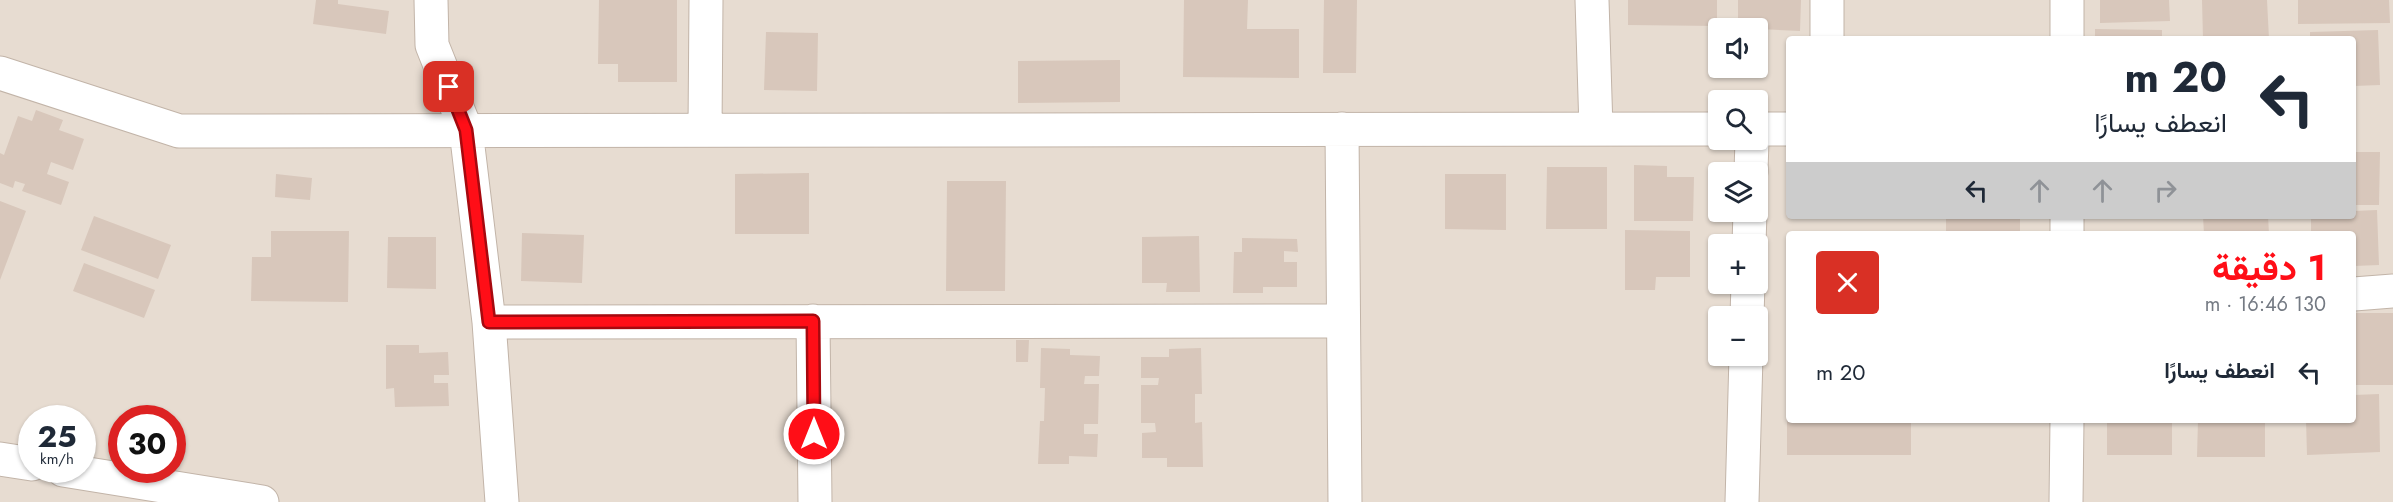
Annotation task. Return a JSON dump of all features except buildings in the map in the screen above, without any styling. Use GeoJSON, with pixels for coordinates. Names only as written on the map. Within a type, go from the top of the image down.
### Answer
{"type":"FeatureCollection","features":[{"type":"Feature","properties":{"kind":"street"},"geometry":{"type":"LineString","coordinates":[[431,0],[432,45],[466,130],[489,322],[502,502]]}},
{"type":"Feature","properties":{"kind":"street"},"geometry":{"type":"LineString","coordinates":[[705,130],[706,0]]}},
{"type":"Feature","properties":{"kind":"street"},"geometry":{"type":"LineString","coordinates":[[1592,0],[1596,129]]}},
{"type":"Feature","properties":{"kind":"street"},"geometry":{"type":"LineString","coordinates":[[1827,0],[1827,36]]}},
{"type":"Feature","properties":{"kind":"street"},"geometry":{"type":"LineString","coordinates":[[2067,0],[2067,36]]}},
{"type":"Feature","properties":{"kind":"street"},"geometry":{"type":"LineString","coordinates":[[0,73],[179,130],[1708,129]]}},
{"type":"Feature","properties":{"kind":"street"},"geometry":{"type":"LineString","coordinates":[[1342,129],[1345,502]]}},
{"type":"Feature","properties":{"kind":"street"},"geometry":{"type":"LineString","coordinates":[[1768,129],[1786,129]]}},
{"type":"Feature","properties":{"kind":"street"},"geometry":{"type":"LineString","coordinates":[[2356,294],[2393,291]]}},
{"type":"Feature","properties":{"kind":"street"},"geometry":{"type":"LineString","coordinates":[[813,321],[815,502]]}},
{"type":"Feature","properties":{"kind":"street"},"geometry":{"type":"LineString","coordinates":[[489,322],[1343,321]]}},
{"type":"Feature","properties":{"kind":"street"},"geometry":{"type":"LineString","coordinates":[[1742,502],[1746,366]]}},
{"type":"Feature","properties":{"kind":"street"},"geometry":{"type":"LineString","coordinates":[[2066,502],[2067,423]]}},
{"type":"Feature","properties":{"kind":"street"},"geometry":{"type":"LineString","coordinates":[[0,459],[18,462]]}},
{"type":"Feature","properties":{"kind":"street"},"geometry":{"type":"LineString","coordinates":[[96,475],[262,502]]}},
{"type":"Feature","properties":{"kind":"shaded area"},"geometry":{"type":"Polygon","coordinates":[[[0,0],[2393,0],[2393,502],[0,502],[0,0]]]}},
{"type":"Feature","properties":{"kind":"route"},"geometry":{"type":"LineString","coordinates":[[449,87],[466,130],[489,322],[813,321],[814,434]]}}]}
